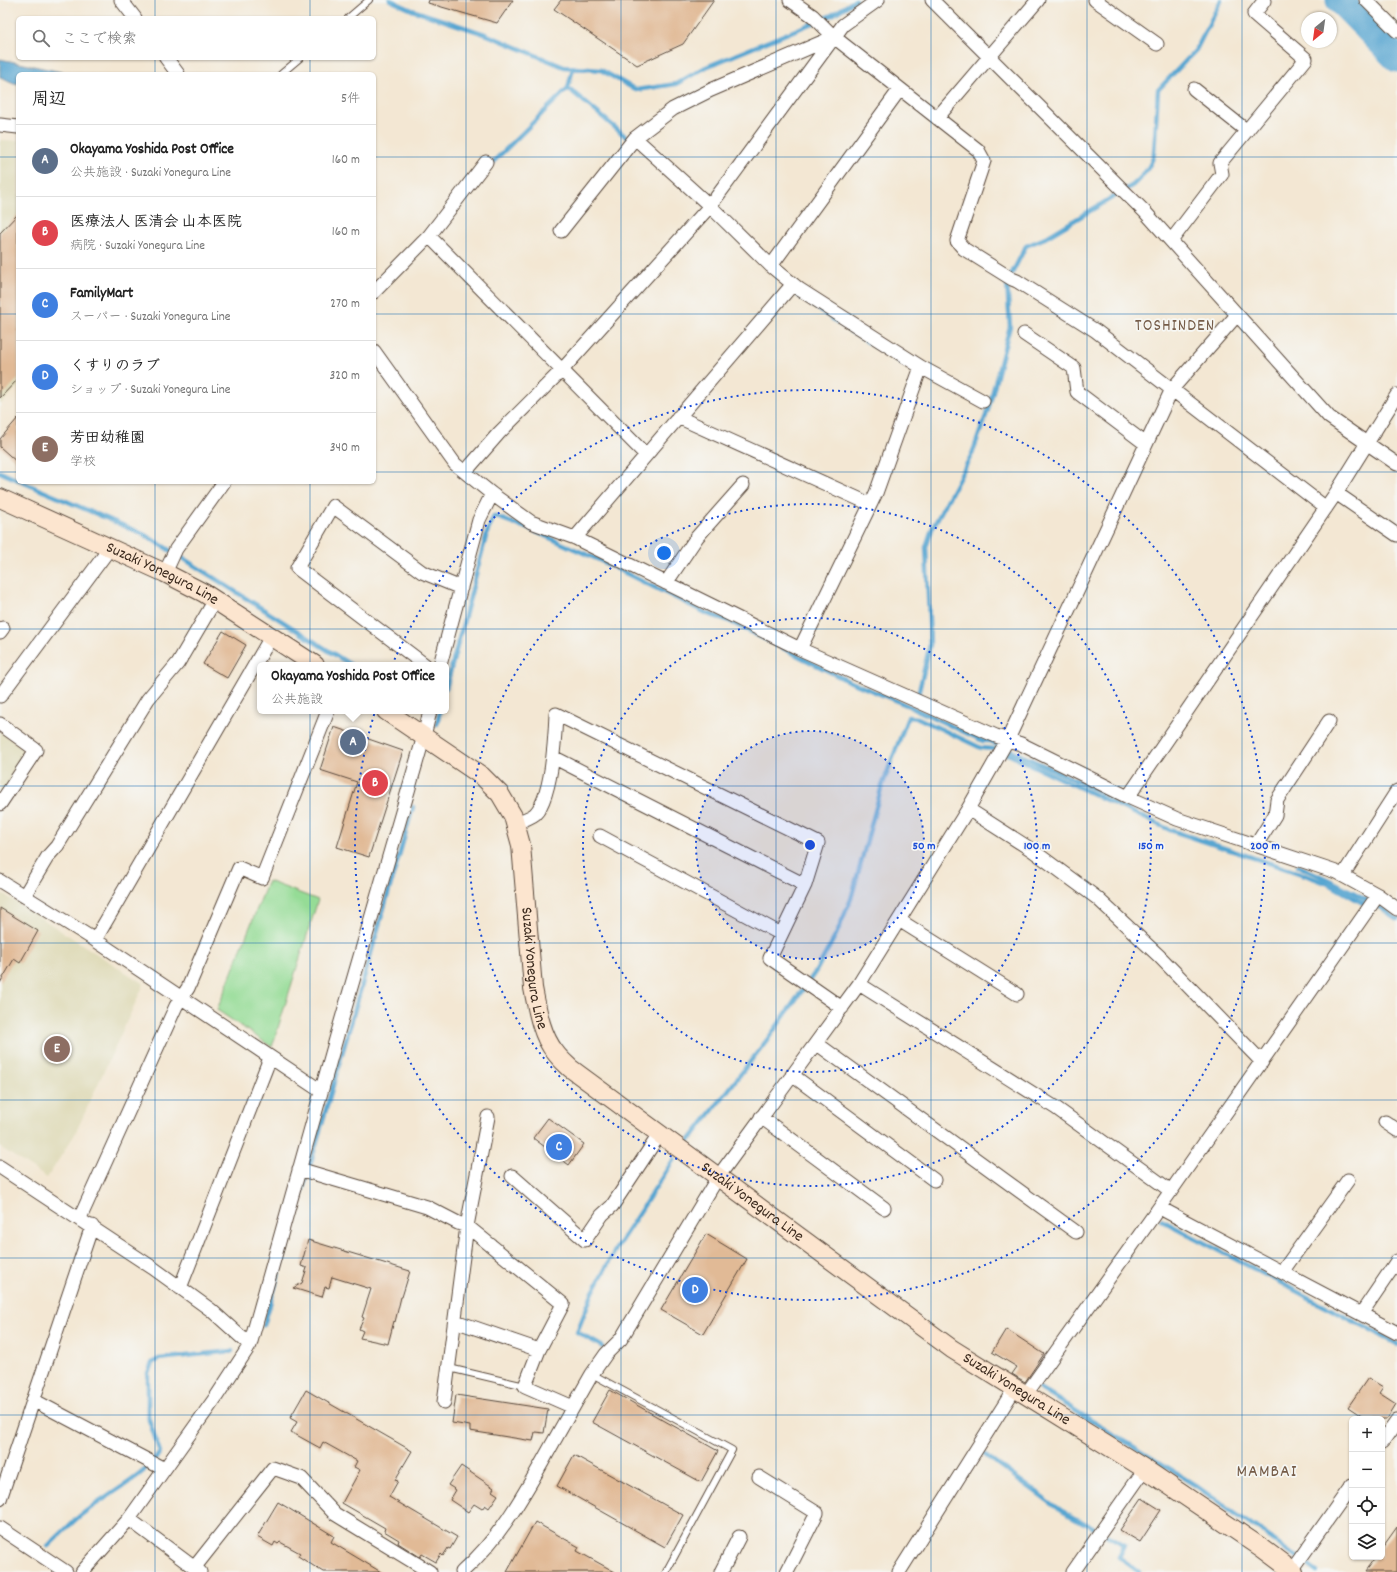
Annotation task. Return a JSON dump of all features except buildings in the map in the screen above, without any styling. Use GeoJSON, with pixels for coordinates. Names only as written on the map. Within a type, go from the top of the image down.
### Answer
{"type":"FeatureCollection","features":[{"type":"Feature","properties":{"kind":"main road","name":"Suzaki Yonegura Line"},"geometry":{"type":"LineString","coordinates":[[0,498],[166,573],[204,593],[310,662]]}},
{"type":"Feature","properties":{"kind":"main road","name":"Suzaki Yonegura Line"},"geometry":{"type":"LineString","coordinates":[[397,714],[427,722],[500,794],[513,816],[521,845],[537,1010],[554,1052],[570,1068],[659,1135],[952,1349],[1145,1469],[1291,1567]]}},
{"type":"Feature","properties":{"kind":"street"},"geometry":{"type":"LineString","coordinates":[[122,0],[134,16]]}},
{"type":"Feature","properties":{"kind":"street"},"geometry":{"type":"LineString","coordinates":[[790,0],[812,16],[834,37],[978,150],[984,160],[957,241],[964,249],[1009,277],[1017,280],[1096,331],[1326,508]]}},
{"type":"Feature","properties":{"kind":"street"},"geometry":{"type":"LineString","coordinates":[[465,472],[499,433],[562,370],[708,209],[843,25],[878,0]]}},
{"type":"Feature","properties":{"kind":"street"},"geometry":{"type":"LineString","coordinates":[[932,0],[1124,191],[1329,417],[1397,464]]}},
{"type":"Feature","properties":{"kind":"street"},"geometry":{"type":"LineString","coordinates":[[937,118],[1038,0]]}},
{"type":"Feature","properties":{"kind":"street"},"geometry":{"type":"LineString","coordinates":[[1095,0],[1157,44]]}},
{"type":"Feature","properties":{"kind":"street"},"geometry":{"type":"LineString","coordinates":[[1366,0],[1397,31]]}},
{"type":"Feature","properties":{"kind":"street"},"geometry":{"type":"LineString","coordinates":[[1170,241],[1222,174],[1220,163],[1306,59],[1254,14],[1264,1]]}},
{"type":"Feature","properties":{"kind":"street"},"geometry":{"type":"LineString","coordinates":[[561,231],[633,141],[673,109],[711,90],[834,37]]}},
{"type":"Feature","properties":{"kind":"street"},"geometry":{"type":"LineString","coordinates":[[168,60],[176,72]]}},
{"type":"Feature","properties":{"kind":"street"},"geometry":{"type":"LineString","coordinates":[[1194,88],[1246,131]]}},
{"type":"Feature","properties":{"kind":"street"},"geometry":{"type":"LineString","coordinates":[[771,266],[900,89]]}},
{"type":"Feature","properties":{"kind":"street"},"geometry":{"type":"LineString","coordinates":[[0,125],[16,127]]}},
{"type":"Feature","properties":{"kind":"street"},"geometry":{"type":"LineString","coordinates":[[633,141],[771,266],[790,287],[919,371],[983,401]]}},
{"type":"Feature","properties":{"kind":"street"},"geometry":{"type":"LineString","coordinates":[[376,290],[428,236],[486,162]]}},
{"type":"Feature","properties":{"kind":"street"},"geometry":{"type":"LineString","coordinates":[[428,236],[646,455]]}},
{"type":"Feature","properties":{"kind":"street"},"geometry":{"type":"LineString","coordinates":[[575,538],[790,287]]}},
{"type":"Feature","properties":{"kind":"street"},"geometry":{"type":"LineString","coordinates":[[462,1572],[499,1534],[520,1501],[592,1374],[606,1354],[621,1339],[718,1177],[859,984],[968,809],[1005,745],[1172,389],[1237,315]]}},
{"type":"Feature","properties":{"kind":"street"},"geometry":{"type":"LineString","coordinates":[[1024,334],[1074,368],[1077,392],[1146,444]]}},
{"type":"Feature","properties":{"kind":"street"},"geometry":{"type":"LineString","coordinates":[[376,354],[455,464],[492,494],[531,522],[575,538],[800,650],[996,736],[1005,745],[1021,744],[1128,797],[1177,819],[1336,872],[1343,875],[1374,902],[1397,908]]}},
{"type":"Feature","properties":{"kind":"street"},"geometry":{"type":"LineString","coordinates":[[800,650],[870,504],[919,371]]}},
{"type":"Feature","properties":{"kind":"street"},"geometry":{"type":"LineString","coordinates":[[1128,797],[1326,508],[1397,395]]}},
{"type":"Feature","properties":{"kind":"street"},"geometry":{"type":"LineString","coordinates":[[678,417],[870,504]]}},
{"type":"Feature","properties":{"kind":"street"},"geometry":{"type":"LineString","coordinates":[[166,573],[174,552],[223,484]]}},
{"type":"Feature","properties":{"kind":"street"},"geometry":{"type":"LineString","coordinates":[[666,583],[697,537],[743,485]]}},
{"type":"Feature","properties":{"kind":"street"},"geometry":{"type":"LineString","coordinates":[[1336,493],[1397,535]]}},
{"type":"Feature","properties":{"kind":"street"},"geometry":{"type":"LineString","coordinates":[[441,662],[479,520],[492,494]]}},
{"type":"Feature","properties":{"kind":"street"},"geometry":{"type":"LineString","coordinates":[[421,662],[296,568],[333,506],[422,572],[461,588]]}},
{"type":"Feature","properties":{"kind":"street"},"geometry":{"type":"LineString","coordinates":[[0,696],[110,548]]}},
{"type":"Feature","properties":{"kind":"street"},"geometry":{"type":"LineString","coordinates":[[24,896],[48,856],[57,846],[148,699],[178,663],[215,600]]}},
{"type":"Feature","properties":{"kind":"street"},"geometry":{"type":"LineString","coordinates":[[95,940],[271,637]]}},
{"type":"Feature","properties":{"kind":"street"},"geometry":{"type":"LineString","coordinates":[[80,1218],[176,1006],[188,988],[239,868],[262,878],[327,714]]}},
{"type":"Feature","properties":{"kind":"street"},"geometry":{"type":"LineString","coordinates":[[515,823],[535,814],[543,799],[553,757],[556,714],[818,843],[805,885],[770,958],[842,1008]]}},
{"type":"Feature","properties":{"kind":"street"},"geometry":{"type":"LineString","coordinates":[[1256,845],[1275,815],[1277,800],[1329,721]]}},
{"type":"Feature","properties":{"kind":"street"},"geometry":{"type":"LineString","coordinates":[[82,1572],[129,1518],[157,1465],[216,1397],[250,1345],[305,1171],[321,1091],[427,722]]}},
{"type":"Feature","properties":{"kind":"street"},"geometry":{"type":"LineString","coordinates":[[0,724],[36,750],[0,804]]}},
{"type":"Feature","properties":{"kind":"street"},"geometry":{"type":"LineString","coordinates":[[553,757],[805,885]]}},
{"type":"Feature","properties":{"kind":"street"},"geometry":{"type":"LineString","coordinates":[[1343,875],[1397,791]]}},
{"type":"Feature","properties":{"kind":"street"},"geometry":{"type":"LineString","coordinates":[[968,809],[1032,850],[1097,898],[1159,956],[1262,1062]]}},
{"type":"Feature","properties":{"kind":"street"},"geometry":{"type":"LineString","coordinates":[[600,836],[781,934]]}},
{"type":"Feature","properties":{"kind":"street"},"geometry":{"type":"LineString","coordinates":[[0,881],[95,940],[321,1091]]}},
{"type":"Feature","properties":{"kind":"street"},"geometry":{"type":"LineString","coordinates":[[899,1572],[1020,1391],[1160,1208],[1374,902]]}},
{"type":"Feature","properties":{"kind":"street"},"geometry":{"type":"LineString","coordinates":[[899,920],[1017,994]]}},
{"type":"Feature","properties":{"kind":"street"},"geometry":{"type":"LineString","coordinates":[[859,984],[1056,1108],[1171,1191]]}},
{"type":"Feature","properties":{"kind":"street"},"geometry":{"type":"LineString","coordinates":[[816,1043],[1076,1232]]}},
{"type":"Feature","properties":{"kind":"street"},"geometry":{"type":"LineString","coordinates":[[180,1288],[270,1058]]}},
{"type":"Feature","properties":{"kind":"street"},"geometry":{"type":"LineString","coordinates":[[792,1075],[934,1180]]}},
{"type":"Feature","properties":{"kind":"street"},"geometry":{"type":"LineString","coordinates":[[444,1402],[467,1226],[488,1117]]}},
{"type":"Feature","properties":{"kind":"street"},"geometry":{"type":"LineString","coordinates":[[761,1117],[884,1208]]}},
{"type":"Feature","properties":{"kind":"street"},"geometry":{"type":"LineString","coordinates":[[1385,1122],[1397,1130]]}},
{"type":"Feature","properties":{"kind":"street"},"geometry":{"type":"LineString","coordinates":[[512,1176],[585,1240],[602,1215],[612,1206],[659,1135]]}},
{"type":"Feature","properties":{"kind":"street"},"geometry":{"type":"LineString","coordinates":[[0,1166],[92,1226],[211,1310],[250,1345]]}},
{"type":"Feature","properties":{"kind":"street"},"geometry":{"type":"LineString","coordinates":[[305,1171],[426,1207],[467,1226],[563,1304],[539,1350],[525,1386],[573,1407]]}},
{"type":"Feature","properties":{"kind":"street"},"geometry":{"type":"LineString","coordinates":[[1282,1272],[1348,1180]]}},
{"type":"Feature","properties":{"kind":"street"},"geometry":{"type":"LineString","coordinates":[[1160,1208],[1397,1333]]}},
{"type":"Feature","properties":{"kind":"street"},"geometry":{"type":"LineString","coordinates":[[0,1499],[92,1226]]}},
{"type":"Feature","properties":{"kind":"street"},"geometry":{"type":"LineString","coordinates":[[1361,1314],[1397,1261]]}},
{"type":"Feature","properties":{"kind":"street"},"geometry":{"type":"LineString","coordinates":[[454,1321],[539,1350]]}},
{"type":"Feature","properties":{"kind":"street"},"geometry":{"type":"LineString","coordinates":[[33,1400],[157,1465]]}},
{"type":"Feature","properties":{"kind":"street"},"geometry":{"type":"LineString","coordinates":[[1385,1438],[1397,1421]]}},
{"type":"Feature","properties":{"kind":"street"},"geometry":{"type":"LineString","coordinates":[[129,1518],[197,1570],[273,1468],[301,1478],[335,1514],[430,1572]]}},
{"type":"Feature","properties":{"kind":"street"},"geometry":{"type":"LineString","coordinates":[[1073,1572],[1145,1469]]}},
{"type":"Feature","properties":{"kind":"street"},"geometry":{"type":"LineString","coordinates":[[759,1477],[817,1513],[787,1572]]}},
{"type":"Feature","properties":{"kind":"street"},"geometry":{"type":"LineString","coordinates":[[1291,1567],[1350,1488]]}},
{"type":"Feature","properties":{"kind":"street"},"geometry":{"type":"LineString","coordinates":[[0,1528],[66,1572]]}},
{"type":"Feature","properties":{"kind":"street"},"geometry":{"type":"LineString","coordinates":[[721,1572],[739,1537]]}},
{"type":"Feature","properties":{"kind":"lane"},"geometry":{"type":"LineString","coordinates":[[350,16],[369,0]]}},
{"type":"Feature","properties":{"kind":"lane"},"geometry":{"type":"LineString","coordinates":[[284,72],[298,60]]}},
{"type":"Feature","properties":{"kind":"lane"},"geometry":{"type":"LineString","coordinates":[[448,1368],[525,1386]]}},
{"type":"Feature","properties":{"kind":"lane"},"geometry":{"type":"LineString","coordinates":[[592,1374],[732,1450],[666,1572]]}},
{"type":"Feature","properties":{"kind":"shaded area"},"geometry":{"type":"Polygon","coordinates":[[[0,140],[16,141],[16,388],[0,405],[0,140]]]}},
{"type":"Feature","properties":{"kind":"shaded area"},"geometry":{"type":"Polygon","coordinates":[[[0,732],[29,753],[0,796],[0,732]]]}},
{"type":"Feature","properties":{"kind":"shaded area"},"geometry":{"type":"Polygon","coordinates":[[[0,892],[144,984],[75,1134],[47,1178],[0,1147],[0,892]]]}},
{"type":"Feature","properties":{"kind":"green space"},"geometry":{"type":"Polygon","coordinates":[[[268,881],[318,900],[272,1047],[217,1010],[268,881]]]}},
{"type":"Feature","properties":{"kind":"water"},"geometry":{"type":"Polygon","coordinates":[[[0,59],[62,72],[16,72],[16,84],[0,77],[0,59]]]}},
{"type":"Feature","properties":{"kind":"waterway"},"geometry":{"type":"LineString","coordinates":[[390,0],[412,10],[485,34],[564,67],[601,70],[636,90],[676,84],[706,67],[832,15],[856,0]]}},
{"type":"Feature","properties":{"kind":"waterway"},"geometry":{"type":"LineString","coordinates":[[917,699],[930,645],[926,547],[932,529],[972,454],[988,410],[1010,326],[1007,283],[1026,246],[1045,238],[1133,185],[1140,178],[1153,158],[1158,90],[1196,50],[1221,0]]}},
{"type":"Feature","properties":{"kind":"waterway"},"geometry":{"type":"LineString","coordinates":[[1339,0],[1397,59]]}},
{"type":"Feature","properties":{"kind":"waterway"},"geometry":{"type":"LineString","coordinates":[[573,68],[568,88],[631,141]]}},
{"type":"Feature","properties":{"kind":"waterway"},"geometry":{"type":"LineString","coordinates":[[490,165],[568,88]]}},
{"type":"Feature","properties":{"kind":"waterway"},"geometry":{"type":"LineString","coordinates":[[798,295],[850,331],[906,365]]}},
{"type":"Feature","properties":{"kind":"waterway"},"geometry":{"type":"LineString","coordinates":[[0,472],[16,479]]}},
{"type":"Feature","properties":{"kind":"waterway"},"geometry":{"type":"LineString","coordinates":[[27,484],[143,534],[346,662]]}},
{"type":"Feature","properties":{"kind":"waterway"},"geometry":{"type":"LineString","coordinates":[[449,677],[487,533],[494,516],[534,531],[599,560],[708,614],[727,620],[846,680],[911,707],[983,741],[990,741],[1119,800]]}},
{"type":"Feature","properties":{"kind":"waterway"},"geometry":{"type":"LineString","coordinates":[[437,724],[439,714]]}},
{"type":"Feature","properties":{"kind":"waterway"},"geometry":{"type":"LineString","coordinates":[[689,1141],[770,1036],[816,971],[836,935],[851,899],[881,789],[908,717],[918,718],[981,748],[994,749],[1010,755],[1170,830],[1331,885],[1368,906]]}},
{"type":"Feature","properties":{"kind":"waterway"},"geometry":{"type":"LineString","coordinates":[[264,1325],[413,807]]}},
{"type":"Feature","properties":{"kind":"waterway"},"geometry":{"type":"LineString","coordinates":[[1298,866],[1349,890],[1397,919]]}},
{"type":"Feature","properties":{"kind":"waterway"},"geometry":{"type":"LineString","coordinates":[[603,1347],[577,1332],[593,1292],[617,1247],[674,1159]]}},
{"type":"Feature","properties":{"kind":"waterway"},"geometry":{"type":"LineString","coordinates":[[1161,1220],[1397,1344]]}},
{"type":"Feature","properties":{"kind":"waterway"},"geometry":{"type":"LineString","coordinates":[[48,1546],[81,1515],[145,1470],[160,1452],[148,1417],[148,1373],[152,1363],[159,1359],[232,1351]]}},
{"type":"Feature","properties":{"kind":"waterway"},"geometry":{"type":"LineString","coordinates":[[1039,1388],[1195,1485],[1317,1572]]}},
{"type":"Feature","properties":{"kind":"waterway"},"geometry":{"type":"LineString","coordinates":[[981,1452],[1062,1511],[1125,1545],[1119,1557],[1139,1572]]}},
{"type":"Feature","properties":{"kind":"place","name":"Okayama Yoshida Post Office"},"geometry":{"type":"Point","coordinates":[353,742]}},
{"type":"Feature","properties":{"kind":"place","name":"医療法人 医清会 山本医院"},"geometry":{"type":"Point","coordinates":[375,783]}},
{"type":"Feature","properties":{"kind":"place","name":"芳田幼稚園"},"geometry":{"type":"Point","coordinates":[57,1049]}},
{"type":"Feature","properties":{"kind":"place","name":"FamilyMart"},"geometry":{"type":"Point","coordinates":[559,1147]}},
{"type":"Feature","properties":{"kind":"place","name":"くすりのラブ"},"geometry":{"type":"Point","coordinates":[695,1290]}},
{"type":"Feature","properties":{"kind":"district","name":"TOSHINDEN"},"geometry":{"type":"Point","coordinates":[1175,327]}},
{"type":"Feature","properties":{"kind":"district","name":"MAMBAI"},"geometry":{"type":"Point","coordinates":[1267,1472]}}]}
